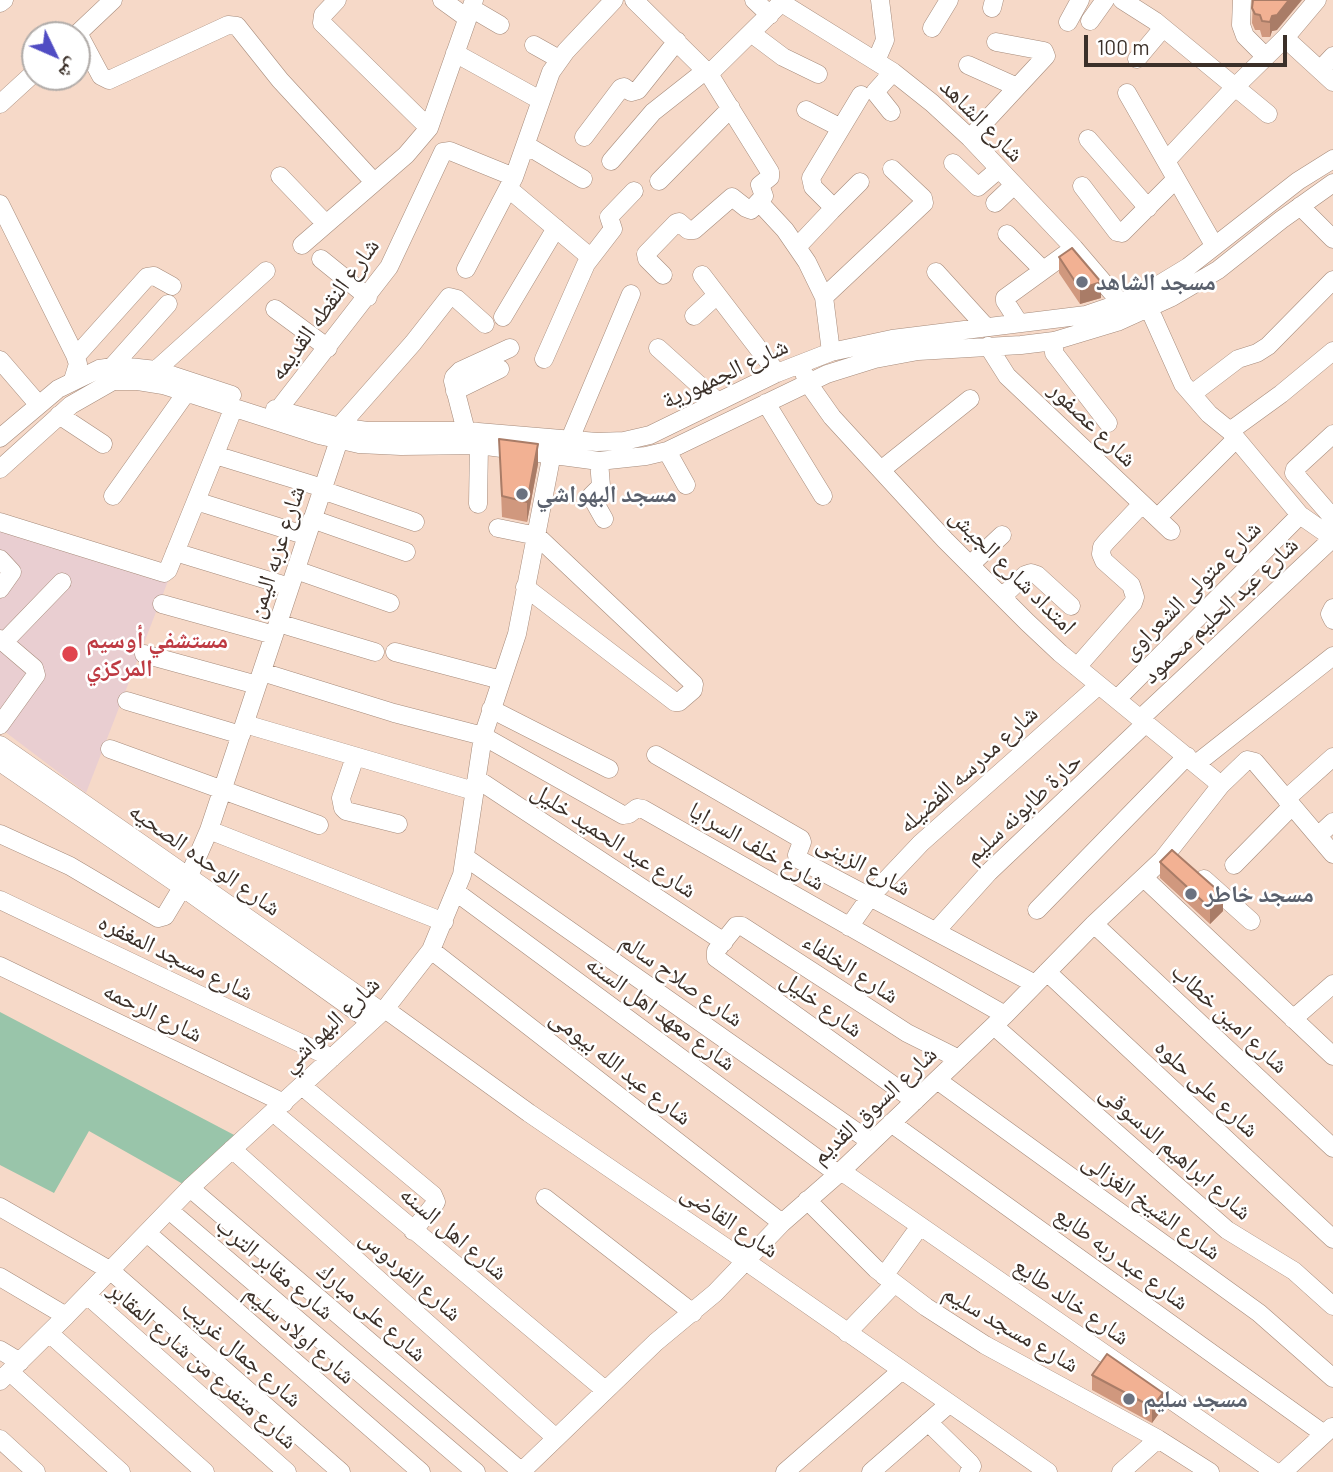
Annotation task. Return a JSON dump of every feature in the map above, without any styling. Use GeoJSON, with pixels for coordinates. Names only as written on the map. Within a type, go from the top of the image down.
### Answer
{"type":"FeatureCollection","features":[{"type":"Feature","properties":{"kind":"street"},"geometry":{"type":"LineString","coordinates":[[91,21],[113,0]]}},
{"type":"Feature","properties":{"kind":"street"},"geometry":{"type":"LineString","coordinates":[[337,0],[323,15],[321,19],[324,26],[429,128]]}},
{"type":"Feature","properties":{"kind":"street"},"geometry":{"type":"LineString","coordinates":[[442,0],[471,9],[500,24]]}},
{"type":"Feature","properties":{"kind":"street"},"geometry":{"type":"LineString","coordinates":[[466,269],[512,183],[540,100],[559,60],[614,0]]}},
{"type":"Feature","properties":{"kind":"street"},"geometry":{"type":"LineString","coordinates":[[635,0],[707,72],[769,167],[770,177],[749,209],[732,197],[692,231],[677,222],[646,254],[647,259],[663,275]]}},
{"type":"Feature","properties":{"kind":"street","name":"شارع الشاهد"},"geometry":{"type":"LineString","coordinates":[[754,0],[779,6],[876,61],[932,103],[970,138],[1122,303]]}},
{"type":"Feature","properties":{"kind":"street"},"geometry":{"type":"LineString","coordinates":[[876,61],[885,40],[880,0]]}},
{"type":"Feature","properties":{"kind":"street"},"geometry":{"type":"LineString","coordinates":[[932,28],[949,0]]}},
{"type":"Feature","properties":{"kind":"street"},"geometry":{"type":"LineString","coordinates":[[1068,22],[1080,0]]}},
{"type":"Feature","properties":{"kind":"street"},"geometry":{"type":"LineString","coordinates":[[1090,21],[1105,0]]}},
{"type":"Feature","properties":{"kind":"street"},"geometry":{"type":"LineString","coordinates":[[1242,0],[1241,25],[1245,36],[1266,57]]}},
{"type":"Feature","properties":{"kind":"street"},"geometry":{"type":"LineString","coordinates":[[1166,161],[1285,38],[1317,0]]}},
{"type":"Feature","properties":{"kind":"street"},"geometry":{"type":"LineString","coordinates":[[1126,1],[1268,114]]}},
{"type":"Feature","properties":{"kind":"street"},"geometry":{"type":"LineString","coordinates":[[611,161],[653,112],[707,72],[779,6]]}},
{"type":"Feature","properties":{"kind":"street"},"geometry":{"type":"LineString","coordinates":[[302,245],[406,155],[429,128],[471,9]]}},
{"type":"Feature","properties":{"kind":"street"},"geometry":{"type":"LineString","coordinates":[[91,58],[101,76],[109,80],[228,25],[237,26],[280,80],[374,182]]}},
{"type":"Feature","properties":{"kind":"street"},"geometry":{"type":"LineString","coordinates":[[1137,59],[1163,28]]}},
{"type":"Feature","properties":{"kind":"street"},"geometry":{"type":"LineString","coordinates":[[751,33],[783,57],[818,74]]}},
{"type":"Feature","properties":{"kind":"street"},"geometry":{"type":"LineString","coordinates":[[1285,38],[1327,76],[1333,56]]}},
{"type":"Feature","properties":{"kind":"street"},"geometry":{"type":"LineString","coordinates":[[584,137],[621,88],[631,92],[638,90],[677,41]]}},
{"type":"Feature","properties":{"kind":"street"},"geometry":{"type":"LineString","coordinates":[[970,138],[1045,59],[1044,51],[996,42]]}},
{"type":"Feature","properties":{"kind":"street"},"geometry":{"type":"LineString","coordinates":[[534,45],[559,60]]}},
{"type":"Feature","properties":{"kind":"street"},"geometry":{"type":"LineString","coordinates":[[455,53],[540,100]]}},
{"type":"Feature","properties":{"kind":"street"},"geometry":{"type":"LineString","coordinates":[[968,65],[1017,88]]}},
{"type":"Feature","properties":{"kind":"street"},"geometry":{"type":"LineString","coordinates":[[891,112],[875,92],[893,72]]}},
{"type":"Feature","properties":{"kind":"street"},"geometry":{"type":"LineString","coordinates":[[0,103],[21,84]]}},
{"type":"Feature","properties":{"kind":"street"},"geometry":{"type":"LineString","coordinates":[[1127,93],[1214,245]]}},
{"type":"Feature","properties":{"kind":"street"},"geometry":{"type":"LineString","coordinates":[[831,211],[832,206],[813,187],[811,178],[861,95]]}},
{"type":"Feature","properties":{"kind":"street"},"geometry":{"type":"LineString","coordinates":[[659,181],[731,107]]}},
{"type":"Feature","properties":{"kind":"street"},"geometry":{"type":"LineString","coordinates":[[806,110],[841,128]]}},
{"type":"Feature","properties":{"kind":"street"},"geometry":{"type":"LineString","coordinates":[[1088,139],[1148,208]]}},
{"type":"Feature","properties":{"kind":"street"},"geometry":{"type":"LineString","coordinates":[[526,145],[583,179]]}},
{"type":"Feature","properties":{"kind":"street","name":"شارع النقطه القديمه"},"geometry":{"type":"LineString","coordinates":[[278,410],[368,297],[398,250],[441,154],[447,150],[512,183]]}},
{"type":"Feature","properties":{"kind":"street"},"geometry":{"type":"LineString","coordinates":[[406,155],[432,172]]}},
{"type":"Feature","properties":{"kind":"street","name":"شارع الجمهورية"},"geometry":{"type":"LineString","coordinates":[[107,373],[138,382],[163,385],[234,408],[339,433],[466,431],[559,443],[599,461],[623,460],[667,451],[827,374],[875,359],[918,351],[1054,341],[1086,333],[1145,301],[1298,181],[1333,159]]}},
{"type":"Feature","properties":{"kind":"street"},"geometry":{"type":"LineString","coordinates":[[953,163],[978,187],[999,169]]}},
{"type":"Feature","properties":{"kind":"street"},"geometry":{"type":"LineString","coordinates":[[824,298],[924,203],[923,198],[892,169]]}},
{"type":"Feature","properties":{"kind":"street"},"geometry":{"type":"LineString","coordinates":[[280,176],[326,224]]}},
{"type":"Feature","properties":{"kind":"street"},"geometry":{"type":"LineString","coordinates":[[1082,186],[1119,234],[1125,232],[1176,179]]}},
{"type":"Feature","properties":{"kind":"street"},"geometry":{"type":"LineString","coordinates":[[796,247],[860,182]]}},
{"type":"Feature","properties":{"kind":"street"},"geometry":{"type":"LineString","coordinates":[[512,183],[556,228],[590,257]]}},
{"type":"Feature","properties":{"kind":"street","name":"شارع الجمهورية"},"geometry":{"type":"LineString","coordinates":[[107,373],[120,366],[156,370],[380,446],[624,441],[650,435],[777,373],[831,352],[892,339],[1086,315],[1122,303],[1172,298],[1218,270],[1333,183]]}},
{"type":"Feature","properties":{"kind":"street"},"geometry":{"type":"LineString","coordinates":[[995,203],[1013,186]]}},
{"type":"Feature","properties":{"kind":"street"},"geometry":{"type":"LineString","coordinates":[[544,359],[590,257],[613,229],[609,217],[634,191]]}},
{"type":"Feature","properties":{"kind":"street"},"geometry":{"type":"LineString","coordinates":[[760,193],[807,262],[824,298],[831,352]]}},
{"type":"Feature","properties":{"kind":"street"},"geometry":{"type":"LineString","coordinates":[[0,204],[74,349],[78,364],[73,380]]}},
{"type":"Feature","properties":{"kind":"street"},"geometry":{"type":"LineString","coordinates":[[1300,206],[1333,239]]}},
{"type":"Feature","properties":{"kind":"street"},"geometry":{"type":"LineString","coordinates":[[503,317],[556,228]]}},
{"type":"Feature","properties":{"kind":"street"},"geometry":{"type":"LineString","coordinates":[[1007,234],[1043,270]]}},
{"type":"Feature","properties":{"kind":"street"},"geometry":{"type":"LineString","coordinates":[[1019,323],[1005,298],[1074,248]]}},
{"type":"Feature","properties":{"kind":"street"},"geometry":{"type":"LineString","coordinates":[[321,259],[368,297]]}},
{"type":"Feature","properties":{"kind":"street"},"geometry":{"type":"LineString","coordinates":[[156,370],[266,271]]}},
{"type":"Feature","properties":{"kind":"street"},"geometry":{"type":"LineString","coordinates":[[936,272],[986,327]]}},
{"type":"Feature","properties":{"kind":"street"},"geometry":{"type":"LineString","coordinates":[[702,275],[777,373]]}},
{"type":"Feature","properties":{"kind":"street"},"geometry":{"type":"LineString","coordinates":[[0,469],[107,373],[170,295],[154,276],[147,278],[74,349]]}},
{"type":"Feature","properties":{"kind":"street"},"geometry":{"type":"LineString","coordinates":[[1192,394],[1238,359],[1268,346],[1333,280]]}},
{"type":"Feature","properties":{"kind":"street","name":"شارع البهواشي"},"geometry":{"type":"LineString","coordinates":[[10,1371],[190,1188],[380,1015],[431,950],[456,892],[465,858],[483,736],[517,634],[525,587],[559,443],[631,294]]}},
{"type":"Feature","properties":{"kind":"street"},"geometry":{"type":"LineString","coordinates":[[694,316],[717,295]]}},
{"type":"Feature","properties":{"kind":"street"},"geometry":{"type":"LineString","coordinates":[[339,433],[449,297],[457,299],[485,324]]}},
{"type":"Feature","properties":{"kind":"street"},"geometry":{"type":"LineString","coordinates":[[1145,301],[1176,372],[1192,394],[1209,414],[1233,435],[1300,515],[1333,538]]}},
{"type":"Feature","properties":{"kind":"street"},"geometry":{"type":"LineString","coordinates":[[275,309],[328,348]]}},
{"type":"Feature","properties":{"kind":"street"},"geometry":{"type":"LineString","coordinates":[[1054,341],[1054,353],[1108,423]]}},
{"type":"Feature","properties":{"kind":"street","name":"شارع عصفور"},"geometry":{"type":"LineString","coordinates":[[988,346],[1007,376],[1171,531]]}},
{"type":"Feature","properties":{"kind":"street"},"geometry":{"type":"LineString","coordinates":[[466,431],[453,381],[457,373],[510,348]]}},
{"type":"Feature","properties":{"kind":"street"},"geometry":{"type":"LineString","coordinates":[[658,348],[718,402]]}},
{"type":"Feature","properties":{"kind":"street"},"geometry":{"type":"LineString","coordinates":[[74,349],[90,365],[107,373]]}},
{"type":"Feature","properties":{"kind":"street"},"geometry":{"type":"LineString","coordinates":[[1157,518],[1233,435],[1333,351]]}},
{"type":"Feature","properties":{"kind":"street"},"geometry":{"type":"LineString","coordinates":[[0,360],[38,404]]}},
{"type":"Feature","properties":{"kind":"street","name":"امتداد شارع الجيش"},"geometry":{"type":"LineString","coordinates":[[800,364],[808,383],[832,417],[970,565],[1077,667],[1221,785]]}},
{"type":"Feature","properties":{"kind":"street"},"geometry":{"type":"LineString","coordinates":[[455,391],[500,369]]}},
{"type":"Feature","properties":{"kind":"street"},"geometry":{"type":"LineString","coordinates":[[0,438],[38,404],[73,380],[107,373]]}},
{"type":"Feature","properties":{"kind":"street"},"geometry":{"type":"LineString","coordinates":[[113,496],[186,393]]}},
{"type":"Feature","properties":{"kind":"street"},"geometry":{"type":"LineString","coordinates":[[881,470],[970,399]]}},
{"type":"Feature","properties":{"kind":"street"},"geometry":{"type":"LineString","coordinates":[[765,404],[822,496]]}},
{"type":"Feature","properties":{"kind":"street"},"geometry":{"type":"LineString","coordinates":[[0,522],[162,574],[168,570],[234,408]]}},
{"type":"Feature","properties":{"kind":"street"},"geometry":{"type":"LineString","coordinates":[[59,415],[103,444]]}},
{"type":"Feature","properties":{"kind":"street","name":"شارع عزبه اليمن"},"geometry":{"type":"LineString","coordinates":[[0,834],[70,866],[158,918],[165,916],[185,882],[209,830],[323,489],[339,433]]}},
{"type":"Feature","properties":{"kind":"street"},"geometry":{"type":"LineString","coordinates":[[1333,434],[1295,469],[1294,473],[1333,518]]}},
{"type":"Feature","properties":{"kind":"street"},"geometry":{"type":"LineString","coordinates":[[478,504],[479,444]]}},
{"type":"Feature","properties":{"kind":"street"},"geometry":{"type":"LineString","coordinates":[[667,451],[686,485]]}},
{"type":"Feature","properties":{"kind":"street"},"geometry":{"type":"LineString","coordinates":[[215,455],[415,522]]}},
{"type":"Feature","properties":{"kind":"street"},"geometry":{"type":"LineString","coordinates":[[599,461],[601,486],[592,496],[604,519]]}},
{"type":"Feature","properties":{"kind":"street"},"geometry":{"type":"LineString","coordinates":[[196,501],[407,552]]}},
{"type":"Feature","properties":{"kind":"street"},"geometry":{"type":"LineString","coordinates":[[1077,667],[1133,603],[1135,597],[1131,585],[1104,561],[1101,554],[1102,547],[1142,504]]}},
{"type":"Feature","properties":{"kind":"street","name":"شارع متولى الشعراوى"},"geometry":{"type":"LineString","coordinates":[[1117,699],[1300,515]]}},
{"type":"Feature","properties":{"kind":"street"},"geometry":{"type":"LineString","coordinates":[[498,528],[537,536],[694,684],[693,690],[679,702],[675,702],[525,587]]}},
{"type":"Feature","properties":{"kind":"street"},"geometry":{"type":"LineString","coordinates":[[970,565],[1002,535]]}},
{"type":"Feature","properties":{"kind":"street","name":"شارع عبد الحليم محمود"},"geometry":{"type":"LineString","coordinates":[[1143,720],[1333,538]]}},
{"type":"Feature","properties":{"kind":"street"},"geometry":{"type":"LineString","coordinates":[[175,552],[390,603]]}},
{"type":"Feature","properties":{"kind":"street"},"geometry":{"type":"LineString","coordinates":[[0,559],[12,572],[0,589]]}},
{"type":"Feature","properties":{"kind":"street"},"geometry":{"type":"LineString","coordinates":[[1002,597],[1025,575],[1031,573],[1037,575],[1071,606]]}},
{"type":"Feature","properties":{"kind":"street"},"geometry":{"type":"LineString","coordinates":[[0,725],[36,676],[34,668],[2,640],[62,582]]}},
{"type":"Feature","properties":{"kind":"street"},"geometry":{"type":"LineString","coordinates":[[162,604],[375,652]]}},
{"type":"Feature","properties":{"kind":"street"},"geometry":{"type":"LineString","coordinates":[[1333,608],[1330,614],[1333,620]]}},
{"type":"Feature","properties":{"kind":"street"},"geometry":{"type":"LineString","coordinates":[[395,652],[502,680]]}},
{"type":"Feature","properties":{"kind":"street","name":"شارع خلف السرايا"},"geometry":{"type":"LineString","coordinates":[[144,653],[260,678],[483,736],[623,814],[629,814],[637,808],[643,809],[849,927],[1000,1021]]}},
{"type":"Feature","properties":{"kind":"street"},"geometry":{"type":"LineString","coordinates":[[1037,911],[1191,760],[1333,656]]}},
{"type":"Feature","properties":{"kind":"street","name":"شارع مدرسه الفضيله"},"geometry":{"type":"LineString","coordinates":[[849,927],[870,897],[921,843],[1100,685]]}},
{"type":"Feature","properties":{"kind":"street","name":"شارع عبد الحميد خليل"},"geometry":{"type":"LineString","coordinates":[[127,701],[475,785],[724,942]]}},
{"type":"Feature","properties":{"kind":"street"},"geometry":{"type":"LineString","coordinates":[[491,709],[609,769]]}},
{"type":"Feature","properties":{"kind":"street","name":"حارة طابونه سليم"},"geometry":{"type":"LineString","coordinates":[[936,931],[989,872],[1143,720]]}},
{"type":"Feature","properties":{"kind":"street","name":"شارع الوحده الصحيه"},"geometry":{"type":"LineString","coordinates":[[0,746],[185,882]]}},
{"type":"Feature","properties":{"kind":"street"},"geometry":{"type":"LineString","coordinates":[[110,749],[320,825]]}},
{"type":"Feature","properties":{"kind":"street","name":"شارع الزينى"},"geometry":{"type":"LineString","coordinates":[[656,755],[801,839],[798,859],[936,931],[1041,978]]}},
{"type":"Feature","properties":{"kind":"street"},"geometry":{"type":"LineString","coordinates":[[355,757],[341,799],[343,807],[346,811],[398,824]]}},
{"type":"Feature","properties":{"kind":"street"},"geometry":{"type":"LineString","coordinates":[[1234,865],[1333,757]]}},
{"type":"Feature","properties":{"kind":"street","name":"شارع السوق القديم"},"geometry":{"type":"LineString","coordinates":[[522,1472],[605,1390],[656,1342],[693,1313],[747,1262],[782,1223],[1000,1021],[1094,924],[1144,878],[1181,858],[1221,785],[1247,761],[1255,762],[1289,802]]}},
{"type":"Feature","properties":{"kind":"street","name":"شارع الوحده الصحيه"},"geometry":{"type":"LineString","coordinates":[[0,762],[185,882],[380,1015]]}},
{"type":"Feature","properties":{"kind":"street"},"geometry":{"type":"LineString","coordinates":[[1289,802],[1333,854]]}},
{"type":"Feature","properties":{"kind":"street"},"geometry":{"type":"LineString","coordinates":[[1318,836],[1333,822]]}},
{"type":"Feature","properties":{"kind":"street"},"geometry":{"type":"LineString","coordinates":[[209,830],[444,922]]}},
{"type":"Feature","properties":{"kind":"street","name":"شارع صلاح سالم"},"geometry":{"type":"LineString","coordinates":[[465,858],[871,1142]]}},
{"type":"Feature","properties":{"kind":"street"},"geometry":{"type":"LineString","coordinates":[[1181,858],[1251,921]]}},
{"type":"Feature","properties":{"kind":"street"},"geometry":{"type":"LineString","coordinates":[[1144,878],[1333,1056]]}},
{"type":"Feature","properties":{"kind":"street","name":"شارع معهد اهل السنه"},"geometry":{"type":"LineString","coordinates":[[456,892],[839,1173]]}},
{"type":"Feature","properties":{"kind":"street","name":"شارع مسجد المغفره"},"geometry":{"type":"LineString","coordinates":[[0,900],[332,1058]]}},
{"type":"Feature","properties":{"kind":"street","name":"شارع امين خطاب"},"geometry":{"type":"LineString","coordinates":[[1094,924],[1333,1148]]}},
{"type":"Feature","properties":{"kind":"street","name":"شارع الخلفاء"},"geometry":{"type":"LineString","coordinates":[[724,942],[736,926],[742,926],[882,1019],[959,1059]]}},
{"type":"Feature","properties":{"kind":"street","name":"شارع خليل"},"geometry":{"type":"LineString","coordinates":[[724,942],[716,951],[716,958],[915,1101]]}},
{"type":"Feature","properties":{"kind":"street","name":"شارع عبد الله بيومى"},"geometry":{"type":"LineString","coordinates":[[431,950],[782,1223]]}},
{"type":"Feature","properties":{"kind":"street","name":"شارع الرحمه"},"geometry":{"type":"LineString","coordinates":[[0,966],[279,1107]]}},
{"type":"Feature","properties":{"kind":"street","name":"شارع على حلوه"},"geometry":{"type":"LineString","coordinates":[[1041,978],[1333,1240]]}},
{"type":"Feature","properties":{"kind":"street"},"geometry":{"type":"LineString","coordinates":[[1293,1019],[1333,984]]}},
{"type":"Feature","properties":{"kind":"street","name":"شارع القاضى"},"geometry":{"type":"LineString","coordinates":[[380,1015],[747,1262],[1048,1472]]}},
{"type":"Feature","properties":{"kind":"street","name":"شارع ابراهيم الدسوقى"},"geometry":{"type":"LineString","coordinates":[[1000,1021],[1227,1230],[1294,1271],[1333,1306]]}},
{"type":"Feature","properties":{"kind":"street","name":"شارع الشيخ الغزالى"},"geometry":{"type":"LineString","coordinates":[[937,1080],[1259,1313],[1333,1378]]}},
{"type":"Feature","properties":{"kind":"street"},"geometry":{"type":"LineString","coordinates":[[302,1086],[433,1195],[436,1202],[413,1231]]}},
{"type":"Feature","properties":{"kind":"street","name":"شارع اهل السنه"},"geometry":{"type":"LineString","coordinates":[[279,1107],[413,1231],[605,1390]]}},
{"type":"Feature","properties":{"kind":"street","name":"شارع عبد ربه طايع"},"geometry":{"type":"LineString","coordinates":[[891,1123],[1329,1430]]}},
{"type":"Feature","properties":{"kind":"street","name":"شارع الفردوس"},"geometry":{"type":"LineString","coordinates":[[232,1149],[556,1438]]}},
{"type":"Feature","properties":{"kind":"street","name":"شارع خالد طايع"},"geometry":{"type":"LineString","coordinates":[[839,1173],[920,1226],[1275,1472]]}},
{"type":"Feature","properties":{"kind":"street","name":"شارع على مبارك"},"geometry":{"type":"LineString","coordinates":[[190,1188],[522,1472]]}},
{"type":"Feature","properties":{"kind":"street"},"geometry":{"type":"LineString","coordinates":[[545,1198],[693,1313]]}},
{"type":"Feature","properties":{"kind":"street","name":"شارع مسجد سليم"},"geometry":{"type":"LineString","coordinates":[[807,1200],[889,1280],[985,1345],[1158,1439],[1210,1472]]}},
{"type":"Feature","properties":{"kind":"street","name":"شارع جمال غريب"},"geometry":{"type":"LineString","coordinates":[[0,1207],[111,1270],[341,1472]]}},
{"type":"Feature","properties":{"kind":"street","name":"شارع مقابر الترب"},"geometry":{"type":"LineString","coordinates":[[169,1210],[476,1472]]}},
{"type":"Feature","properties":{"kind":"street"},"geometry":{"type":"LineString","coordinates":[[847,1333],[889,1280],[920,1226]]}},
{"type":"Feature","properties":{"kind":"street","name":"شارع اولاد سليم"},"geometry":{"type":"LineString","coordinates":[[147,1233],[421,1472]]}},
{"type":"Feature","properties":{"kind":"street"},"geometry":{"type":"LineString","coordinates":[[0,1277],[66,1316]]}},
{"type":"Feature","properties":{"kind":"street","name":"شارع متفرع من شارع المقابر"},"geometry":{"type":"LineString","coordinates":[[87,1295],[288,1472]]}},
{"type":"Feature","properties":{"kind":"street"},"geometry":{"type":"LineString","coordinates":[[49,1333],[205,1472]]}},
{"type":"Feature","properties":{"kind":"street"},"geometry":{"type":"LineString","coordinates":[[0,1350],[10,1371],[121,1472]]}},
{"type":"Feature","properties":{"kind":"street"},"geometry":{"type":"LineString","coordinates":[[785,1472],[901,1371]]}},
{"type":"Feature","properties":{"kind":"street"},"geometry":{"type":"LineString","coordinates":[[871,1472],[949,1404]]}},
{"type":"Feature","properties":{"kind":"street"},"geometry":{"type":"LineString","coordinates":[[928,1422],[970,1463],[972,1466],[969,1472]]}},
{"type":"Feature","properties":{"kind":"street"},"geometry":{"type":"LineString","coordinates":[[1283,1472],[1329,1430]]}},
{"type":"Feature","properties":{"kind":"street"},"geometry":{"type":"LineString","coordinates":[[0,1439],[36,1472]]}},
{"type":"Feature","properties":{"kind":"street"},"geometry":{"type":"LineString","coordinates":[[1121,1472],[1158,1439]]}},
{"type":"Feature","properties":{"kind":"shaded area","name":"مستشفي أوسيم المركزي"},"geometry":{"type":"Polygon","coordinates":[[[0,529],[168,581],[86,793],[0,728],[0,529]]]}},
{"type":"Feature","properties":{"kind":"green space"},"geometry":{"type":"Polygon","coordinates":[[[0,1012],[238,1137],[190,1188],[89,1131],[54,1193],[0,1165],[0,1012]]]}},
{"type":"Feature","properties":{"kind":"building"},"geometry":{"type":"Polygon","coordinates":[[[1253,0],[1289,0],[1277,15],[1272,16],[1270,22],[1262,21],[1260,15],[1255,14],[1252,8],[1253,0]]]}},
{"type":"Feature","properties":{"kind":"building"},"geometry":{"type":"Polygon","coordinates":[[[1072,248],[1101,282],[1080,289],[1059,257],[1072,248]]]}},
{"type":"Feature","properties":{"kind":"building"},"geometry":{"type":"Polygon","coordinates":[[[499,439],[538,444],[527,502],[502,496],[499,439]]]}},
{"type":"Feature","properties":{"kind":"building"},"geometry":{"type":"Polygon","coordinates":[[[1172,850],[1223,895],[1210,908],[1160,862],[1172,850]]]}},
{"type":"Feature","properties":{"kind":"building"},"geometry":{"type":"Polygon","coordinates":[[[1107,1354],[1163,1393],[1152,1407],[1092,1375],[1107,1354]]]}},
{"type":"Feature","properties":{"kind":"place","name":"مسجد الشاهد"},"geometry":{"type":"Point","coordinates":[1082,282]}},
{"type":"Feature","properties":{"kind":"place","name":"مسجد البهواشي"},"geometry":{"type":"Point","coordinates":[522,494]}},
{"type":"Feature","properties":{"kind":"place","name":"مستشفي أوسيم المركزي"},"geometry":{"type":"Point","coordinates":[70,654]}},
{"type":"Feature","properties":{"kind":"place","name":"مسجد خاطر"},"geometry":{"type":"Point","coordinates":[1191,894]}},
{"type":"Feature","properties":{"kind":"place","name":"مسجد سليم"},"geometry":{"type":"Point","coordinates":[1129,1399]}}]}
